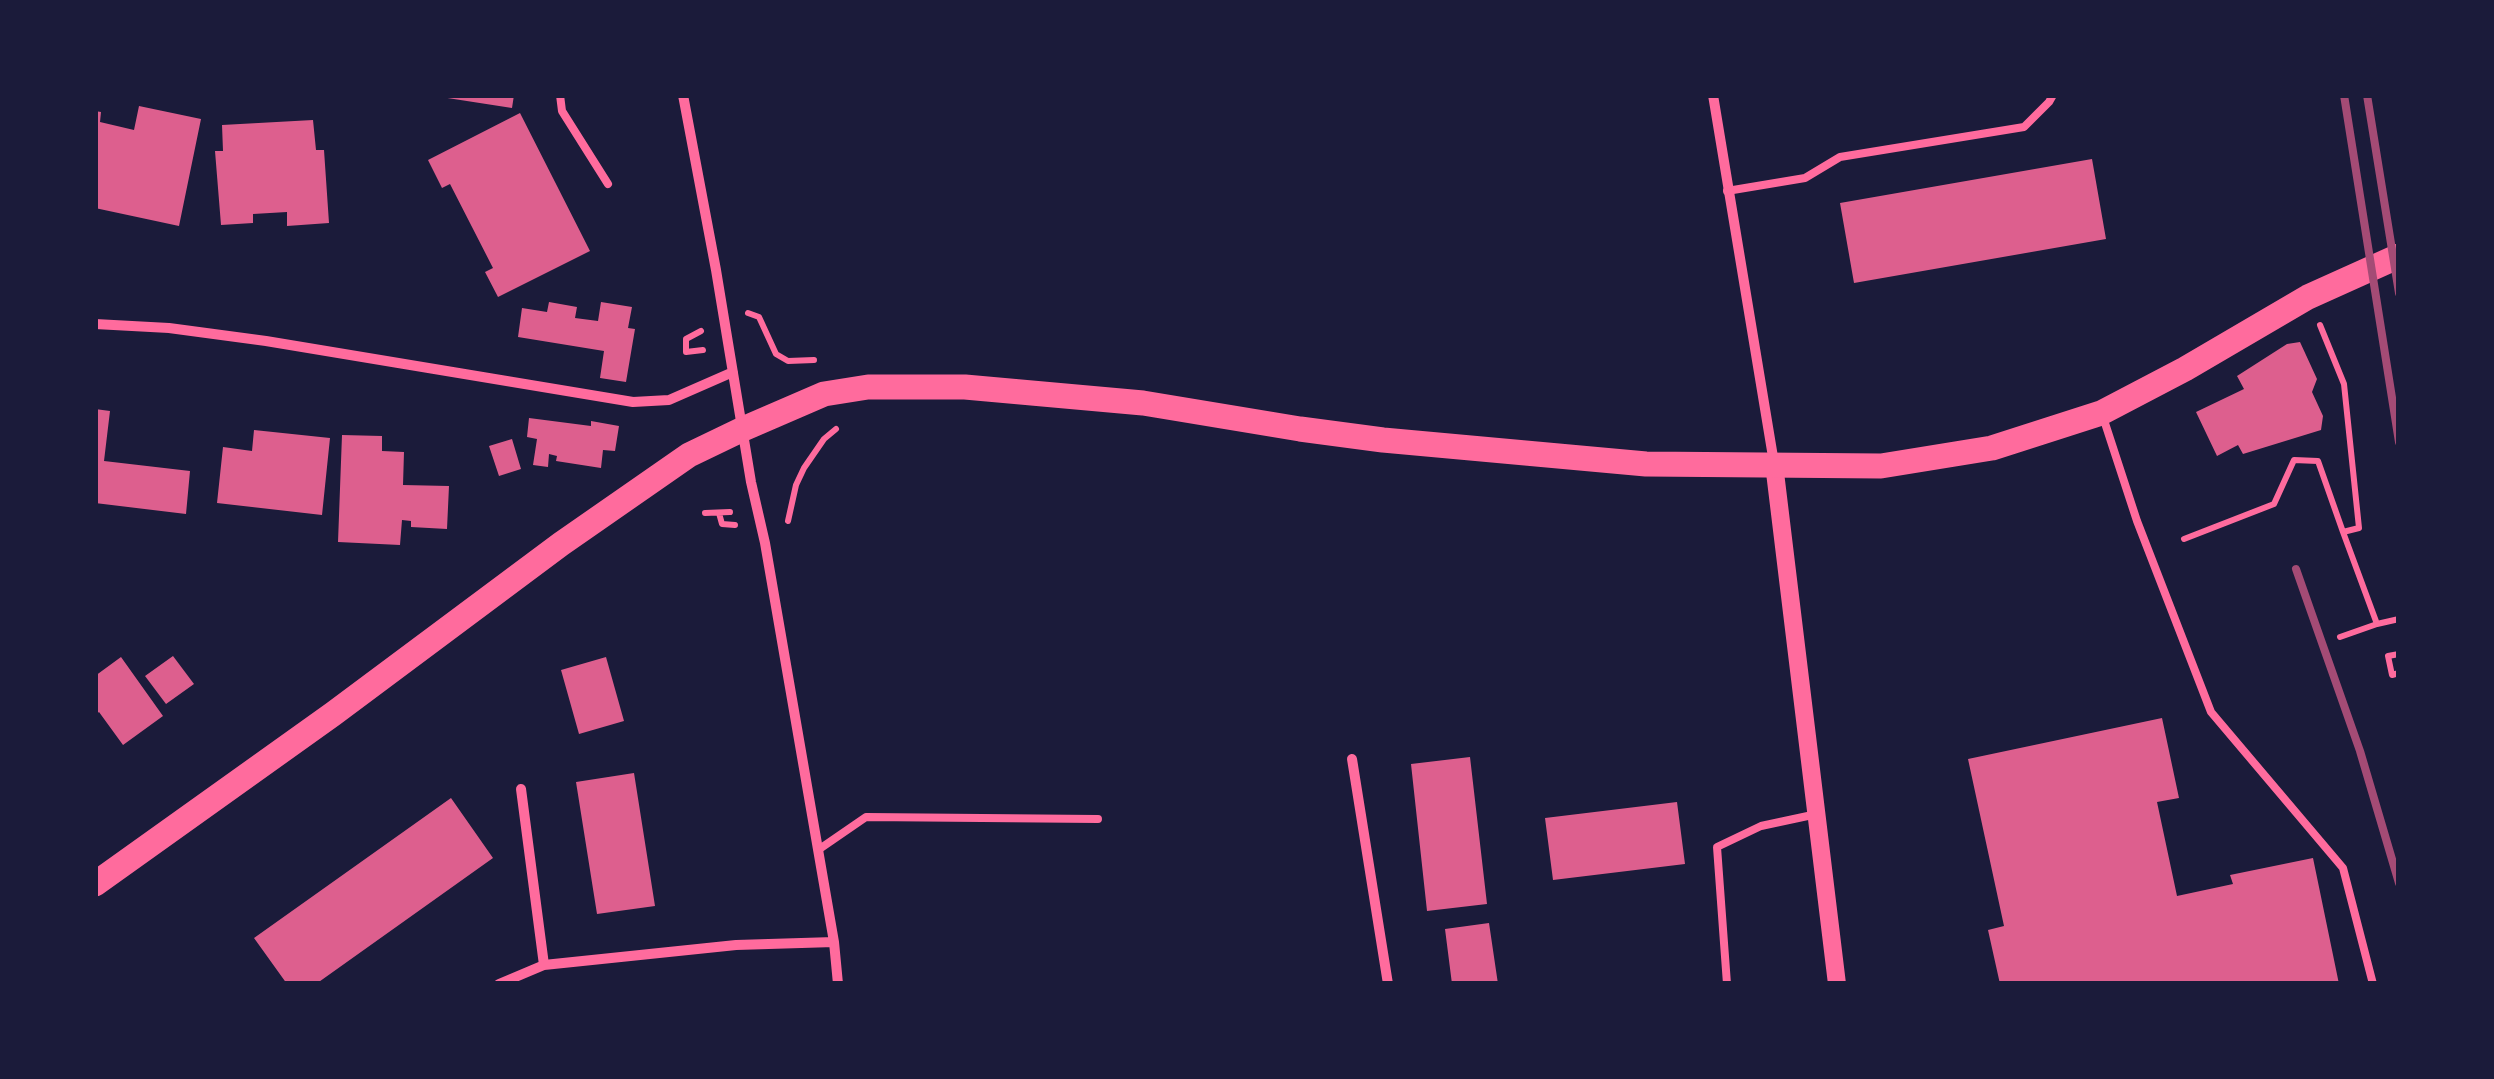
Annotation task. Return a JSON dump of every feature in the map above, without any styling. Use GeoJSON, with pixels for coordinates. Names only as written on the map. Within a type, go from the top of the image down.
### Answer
{"type":"FeatureCollection","features":[{"type":"Feature","properties":{"kind":"main road"},"geometry":{"type":"LineString","coordinates":[[95,884],[689,455],[806,400],[868,387],[965,387],[1142,402],[1300,430],[1383,440],[1646,464],[1880,466],[1992,448],[2101,413],[2313,308],[2399,256]]}},
{"type":"Feature","properties":{"kind":"street"},"geometry":{"type":"LineString","coordinates":[[683,95],[818,850],[838,984]]}},
{"type":"Feature","properties":{"kind":"street"},"geometry":{"type":"LineString","coordinates":[[1713,95],[1774,464],[1837,984]]}},
{"type":"Feature","properties":{"kind":"street"},"geometry":{"type":"LineString","coordinates":[[95,324],[169,328],[266,341],[633,402],[669,400],[733,372]]}},
{"type":"Feature","properties":{"kind":"street"},"geometry":{"type":"LineString","coordinates":[[1352,759],[1388,984]]}},
{"type":"Feature","properties":{"kind":"street"},"geometry":{"type":"LineString","coordinates":[[521,789],[544,965]]}},
{"type":"Feature","properties":{"kind":"street"},"geometry":{"type":"LineString","coordinates":[[500,984],[544,965],[736,945],[834,942]]}},
{"type":"Feature","properties":{"kind":"lane"},"geometry":{"type":"LineString","coordinates":[[560,95],[562,111],[608,184]]}},
{"type":"Feature","properties":{"kind":"lane"},"geometry":{"type":"LineString","coordinates":[[1728,191],[1805,178],[1840,157],[2024,127],[2053,95]]}},
{"type":"Feature","properties":{"kind":"lane"},"geometry":{"type":"LineString","coordinates":[[2101,413],[2137,521],[2211,712],[2343,868],[2373,984]]}},
{"type":"Feature","properties":{"kind":"lane"},"geometry":{"type":"LineString","coordinates":[[1727,984],[1717,846],[1761,826],[1816,814]]}},
{"type":"Feature","properties":{"kind":"lane"},"geometry":{"type":"LineString","coordinates":[[818,850],[866,817],[1098,819]]}},
{"type":"Feature","properties":{"kind":"path"},"geometry":{"type":"LineString","coordinates":[[2313,308],[2344,384],[2359,528],[2343,532]]}},
{"type":"Feature","properties":{"kind":"path"},"geometry":{"type":"LineString","coordinates":[[746,312],[760,317],[776,354],[785,359]]}},
{"type":"Feature","properties":{"kind":"path"},"geometry":{"type":"LineString","coordinates":[[696,334],[686,339],[686,352],[700,350]]}},
{"type":"Feature","properties":{"kind":"path"},"geometry":{"type":"LineString","coordinates":[[755,341],[770,340]]}},
{"type":"Feature","properties":{"kind":"path"},"geometry":{"type":"LineString","coordinates":[[789,520],[804,468],[836,429]]}},
{"type":"Feature","properties":{"kind":"path"},"geometry":{"type":"LineString","coordinates":[[2184,539],[2274,504],[2294,460],[2318,461],[2377,624]]}},
{"type":"Feature","properties":{"kind":"path"},"geometry":{"type":"LineString","coordinates":[[784,490],[796,485]]}},
{"type":"Feature","properties":{"kind":"path"},"geometry":{"type":"LineString","coordinates":[[705,513],[730,512]]}},
{"type":"Feature","properties":{"kind":"path"},"geometry":{"type":"LineString","coordinates":[[719,513],[722,524],[731,525]]}},
{"type":"Feature","properties":{"kind":"path"},"geometry":{"type":"LineString","coordinates":[[2340,637],[2399,620]]}},
{"type":"Feature","properties":{"kind":"path"},"geometry":{"type":"LineString","coordinates":[[2399,654],[2388,656],[2392,674],[2399,673]]}},
{"type":"Feature","properties":{"kind":"building"},"geometry":{"type":"Polygon","coordinates":[[[441,95],[514,95],[512,108],[441,95]]]}},
{"type":"Feature","properties":{"kind":"building"},"geometry":{"type":"Polygon","coordinates":[[[139,106],[201,119],[179,226],[95,208],[95,111],[101,112],[100,122],[134,130],[139,106]]]}},
{"type":"Feature","properties":{"kind":"building"},"geometry":{"type":"Polygon","coordinates":[[[520,113],[590,251],[498,297],[485,272],[493,268],[450,184],[442,188],[428,160],[520,113]]]}},
{"type":"Feature","properties":{"kind":"building"},"geometry":{"type":"Polygon","coordinates":[[[313,120],[316,150],[324,150],[329,223],[287,226],[287,212],[253,214],[253,223],[221,225],[215,151],[223,151],[222,125],[313,120]]]}},
{"type":"Feature","properties":{"kind":"building"},"geometry":{"type":"Polygon","coordinates":[[[2092,159],[2106,239],[1854,283],[1840,203],[2092,159]]]}},
{"type":"Feature","properties":{"kind":"building"},"geometry":{"type":"Polygon","coordinates":[[[549,302],[577,307],[575,318],[598,321],[601,302],[632,307],[628,328],[635,329],[626,382],[600,378],[604,351],[518,337],[522,308],[547,312],[549,302]]]}},
{"type":"Feature","properties":{"kind":"building"},"geometry":{"type":"Polygon","coordinates":[[[2300,342],[2317,379],[2312,392],[2323,416],[2321,430],[2243,454],[2238,445],[2217,456],[2196,412],[2244,389],[2237,376],[2287,344],[2300,342]]]}},
{"type":"Feature","properties":{"kind":"building"},"geometry":{"type":"Polygon","coordinates":[[[95,409],[110,411],[104,461],[190,471],[186,514],[95,503],[95,409]]]}},
{"type":"Feature","properties":{"kind":"building"},"geometry":{"type":"Polygon","coordinates":[[[529,418],[619,426],[615,451],[603,450],[601,468],[556,461],[557,456],[549,454],[548,467],[533,465],[537,439],[527,437],[529,418]]]}},
{"type":"Feature","properties":{"kind":"building"},"geometry":{"type":"Polygon","coordinates":[[[254,430],[330,438],[322,515],[217,503],[223,447],[252,451],[254,430]]]}},
{"type":"Feature","properties":{"kind":"building"},"geometry":{"type":"Polygon","coordinates":[[[342,435],[382,436],[382,451],[404,452],[403,485],[449,486],[447,529],[411,527],[411,521],[402,520],[400,545],[338,542],[342,435]]]}},
{"type":"Feature","properties":{"kind":"building"},"geometry":{"type":"Polygon","coordinates":[[[512,439],[521,469],[499,476],[489,446],[512,439]]]}},
{"type":"Feature","properties":{"kind":"building"},"geometry":{"type":"Polygon","coordinates":[[[173,656],[194,684],[166,704],[145,676],[173,656]]]}},
{"type":"Feature","properties":{"kind":"building"},"geometry":{"type":"Polygon","coordinates":[[[121,657],[163,716],[123,745],[99,712],[95,715],[95,676],[121,657]]]}},
{"type":"Feature","properties":{"kind":"building"},"geometry":{"type":"Polygon","coordinates":[[[606,657],[624,721],[579,734],[561,670],[606,657]]]}},
{"type":"Feature","properties":{"kind":"building"},"geometry":{"type":"Polygon","coordinates":[[[2162,718],[2179,798],[2157,802],[2177,896],[2233,884],[2230,875],[2313,858],[2339,984],[2000,984],[1988,930],[2004,926],[1968,759],[2162,718]]]}},
{"type":"Feature","properties":{"kind":"building"},"geometry":{"type":"Polygon","coordinates":[[[1470,757],[1487,904],[1427,911],[1411,764],[1470,757]]]}},
{"type":"Feature","properties":{"kind":"building"},"geometry":{"type":"Polygon","coordinates":[[[634,773],[655,906],[597,914],[576,782],[634,773]]]}},
{"type":"Feature","properties":{"kind":"building"},"geometry":{"type":"Polygon","coordinates":[[[451,798],[493,858],[316,984],[287,984],[254,938],[451,798]]]}},
{"type":"Feature","properties":{"kind":"building"},"geometry":{"type":"Polygon","coordinates":[[[1677,802],[1685,864],[1553,880],[1545,818],[1677,802]]]}},
{"type":"Feature","properties":{"kind":"building"},"geometry":{"type":"Polygon","coordinates":[[[1489,923],[1498,984],[1452,984],[1445,929],[1489,923]]]}},
{"type":"Feature","properties":{"kind":"railway"},"geometry":{"type":"LineString","coordinates":[[2344,95],[2399,442]]}},
{"type":"Feature","properties":{"kind":"railway"},"geometry":{"type":"LineString","coordinates":[[2367,95],[2399,293]]}},
{"type":"Feature","properties":{"kind":"railway"},"geometry":{"type":"LineString","coordinates":[[2296,569],[2360,751],[2399,883]]}}]}
